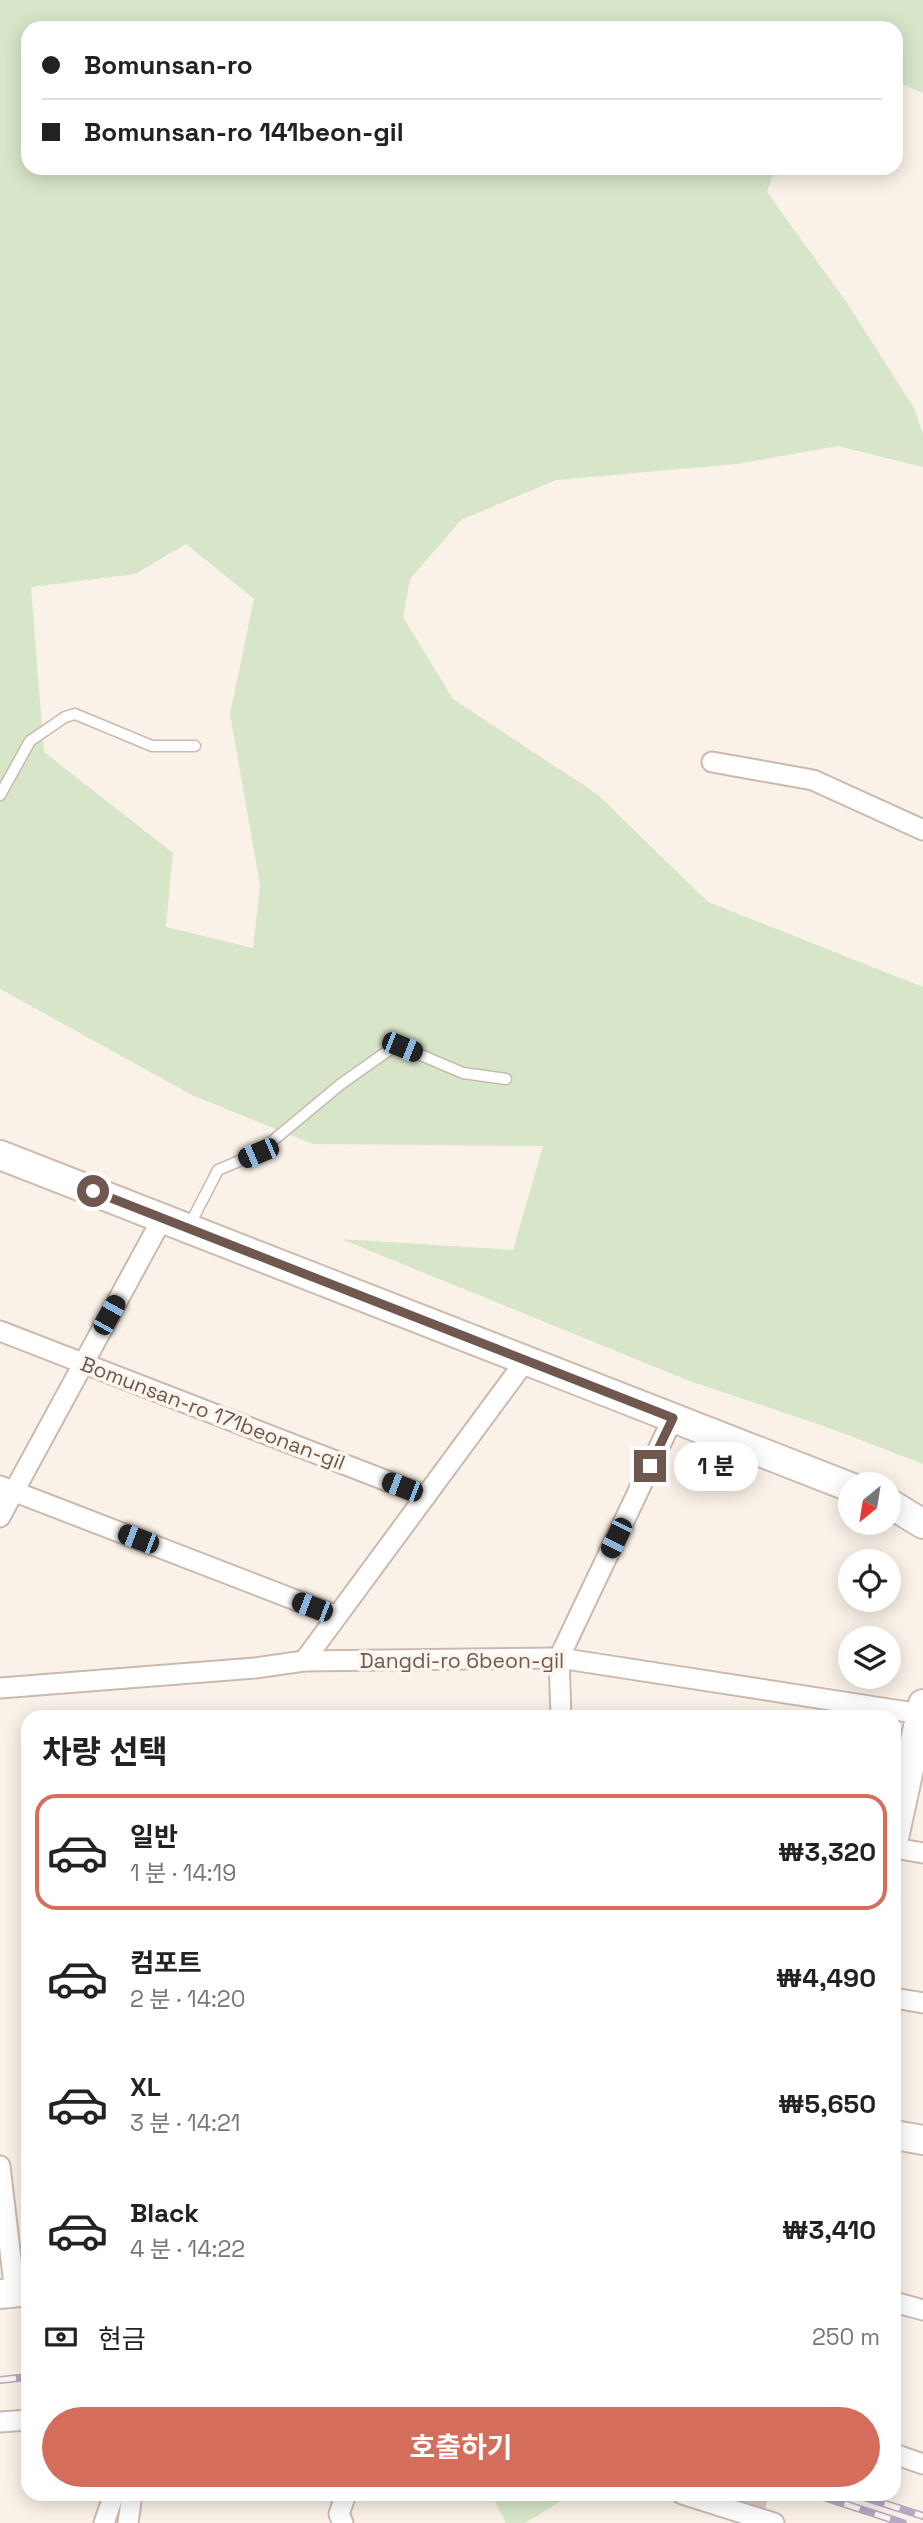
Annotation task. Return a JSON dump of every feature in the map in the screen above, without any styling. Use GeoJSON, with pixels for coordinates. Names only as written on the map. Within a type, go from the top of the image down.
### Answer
{"type":"FeatureCollection","features":[{"type":"Feature","properties":{"kind":"main road"},"geometry":{"type":"LineString","coordinates":[[0,1155],[838,1483]]}},
{"type":"Feature","properties":{"kind":"main road"},"geometry":{"type":"LineString","coordinates":[[901,1506],[923,1512]]}},
{"type":"Feature","properties":{"kind":"main road"},"geometry":{"type":"LineString","coordinates":[[901,1510],[923,1524]]}},
{"type":"Feature","properties":{"kind":"main road"},"geometry":{"type":"LineString","coordinates":[[901,1806],[922,1709]]}},
{"type":"Feature","properties":{"kind":"main road"},"geometry":{"type":"LineString","coordinates":[[901,2136],[923,2140]]}},
{"type":"Feature","properties":{"kind":"street"},"geometry":{"type":"LineString","coordinates":[[712,762],[813,780],[923,830]]}},
{"type":"Feature","properties":{"kind":"street"},"geometry":{"type":"LineString","coordinates":[[0,1517],[7,1489],[83,1363],[175,1223]]}},
{"type":"Feature","properties":{"kind":"street","name":"Bomunsan-ro 171beonan-gil"},"geometry":{"type":"LineString","coordinates":[[0,1331],[426,1496]]}},
{"type":"Feature","properties":{"kind":"street"},"geometry":{"type":"LineString","coordinates":[[304,1661],[526,1360]]}},
{"type":"Feature","properties":{"kind":"street"},"geometry":{"type":"LineString","coordinates":[[562,1710],[559,1658],[673,1418]]}},
{"type":"Feature","properties":{"kind":"street"},"geometry":{"type":"LineString","coordinates":[[7,1489],[337,1616]]}},
{"type":"Feature","properties":{"kind":"street","name":"Dangdi-ro 6beon-gil"},"geometry":{"type":"LineString","coordinates":[[0,1688],[255,1668],[304,1661],[559,1658],[922,1709]]}},
{"type":"Feature","properties":{"kind":"street"},"geometry":{"type":"LineString","coordinates":[[901,1849],[923,1853]]}},
{"type":"Feature","properties":{"kind":"street"},"geometry":{"type":"LineString","coordinates":[[901,1999],[923,2003]]}},
{"type":"Feature","properties":{"kind":"street"},"geometry":{"type":"LineString","coordinates":[[0,2166],[14,2293]]}},
{"type":"Feature","properties":{"kind":"street"},"geometry":{"type":"LineString","coordinates":[[901,2304],[923,2310]]}},
{"type":"Feature","properties":{"kind":"street"},"geometry":{"type":"LineString","coordinates":[[0,2423],[21,2421]]}},
{"type":"Feature","properties":{"kind":"street"},"geometry":{"type":"LineString","coordinates":[[901,2456],[923,2464]]}},
{"type":"Feature","properties":{"kind":"street"},"geometry":{"type":"LineString","coordinates":[[104,2523],[112,2501]]}},
{"type":"Feature","properties":{"kind":"street"},"geometry":{"type":"LineString","coordinates":[[128,2523],[131,2501]]}},
{"type":"Feature","properties":{"kind":"street"},"geometry":{"type":"LineString","coordinates":[[329,2523],[337,2501]]}},
{"type":"Feature","properties":{"kind":"street"},"geometry":{"type":"LineString","coordinates":[[343,2501],[338,2514],[343,2523]]}},
{"type":"Feature","properties":{"kind":"street"},"geometry":{"type":"LineString","coordinates":[[702,2501],[754,2519]]}},
{"type":"Feature","properties":{"kind":"lane"},"geometry":{"type":"LineString","coordinates":[[0,795],[30,741],[65,717],[75,714],[152,746],[195,746]]}},
{"type":"Feature","properties":{"kind":"lane"},"geometry":{"type":"LineString","coordinates":[[175,1223],[218,1170],[258,1153],[341,1084],[393,1048],[402,1047],[463,1073],[506,1079]]}},
{"type":"Feature","properties":{"kind":"green space"},"geometry":{"type":"Polygon","coordinates":[[[0,0],[923,0],[923,93],[903,84],[903,21],[21,21],[21,175],[773,175],[767,192],[847,303],[914,408],[923,434],[923,467],[838,446],[737,464],[556,480],[461,520],[410,579],[403,617],[453,699],[597,794],[708,902],[923,987],[923,1464],[832,1429],[687,1380],[341,1239],[513,1250],[543,1146],[313,1144],[192,1095],[0,989],[0,0]],[[186,544],[135,574],[31,587],[44,752],[173,853],[166,927],[253,948],[260,885],[230,714],[254,599],[186,544]]]}},
{"type":"Feature","properties":{"kind":"green space"},"geometry":{"type":"Polygon","coordinates":[[[495,2501],[561,2501],[525,2523],[506,2523],[495,2501]]]}},
{"type":"Feature","properties":{"kind":"tunnel"},"geometry":{"type":"LineString","coordinates":[[749,2523],[753,2501]]}},
{"type":"Feature","properties":{"kind":"railway"},"geometry":{"type":"LineString","coordinates":[[0,2380],[21,2378]]}},
{"type":"Feature","properties":{"kind":"railway"},"geometry":{"type":"LineString","coordinates":[[835,2501],[903,2523]]}},
{"type":"Feature","properties":{"kind":"railway"},"geometry":{"type":"LineString","coordinates":[[876,2501],[923,2516]]}},
{"type":"Feature","properties":{"kind":"route"},"geometry":{"type":"LineString","coordinates":[[93,1191],[673,1418],[650,1466]]}}]}
